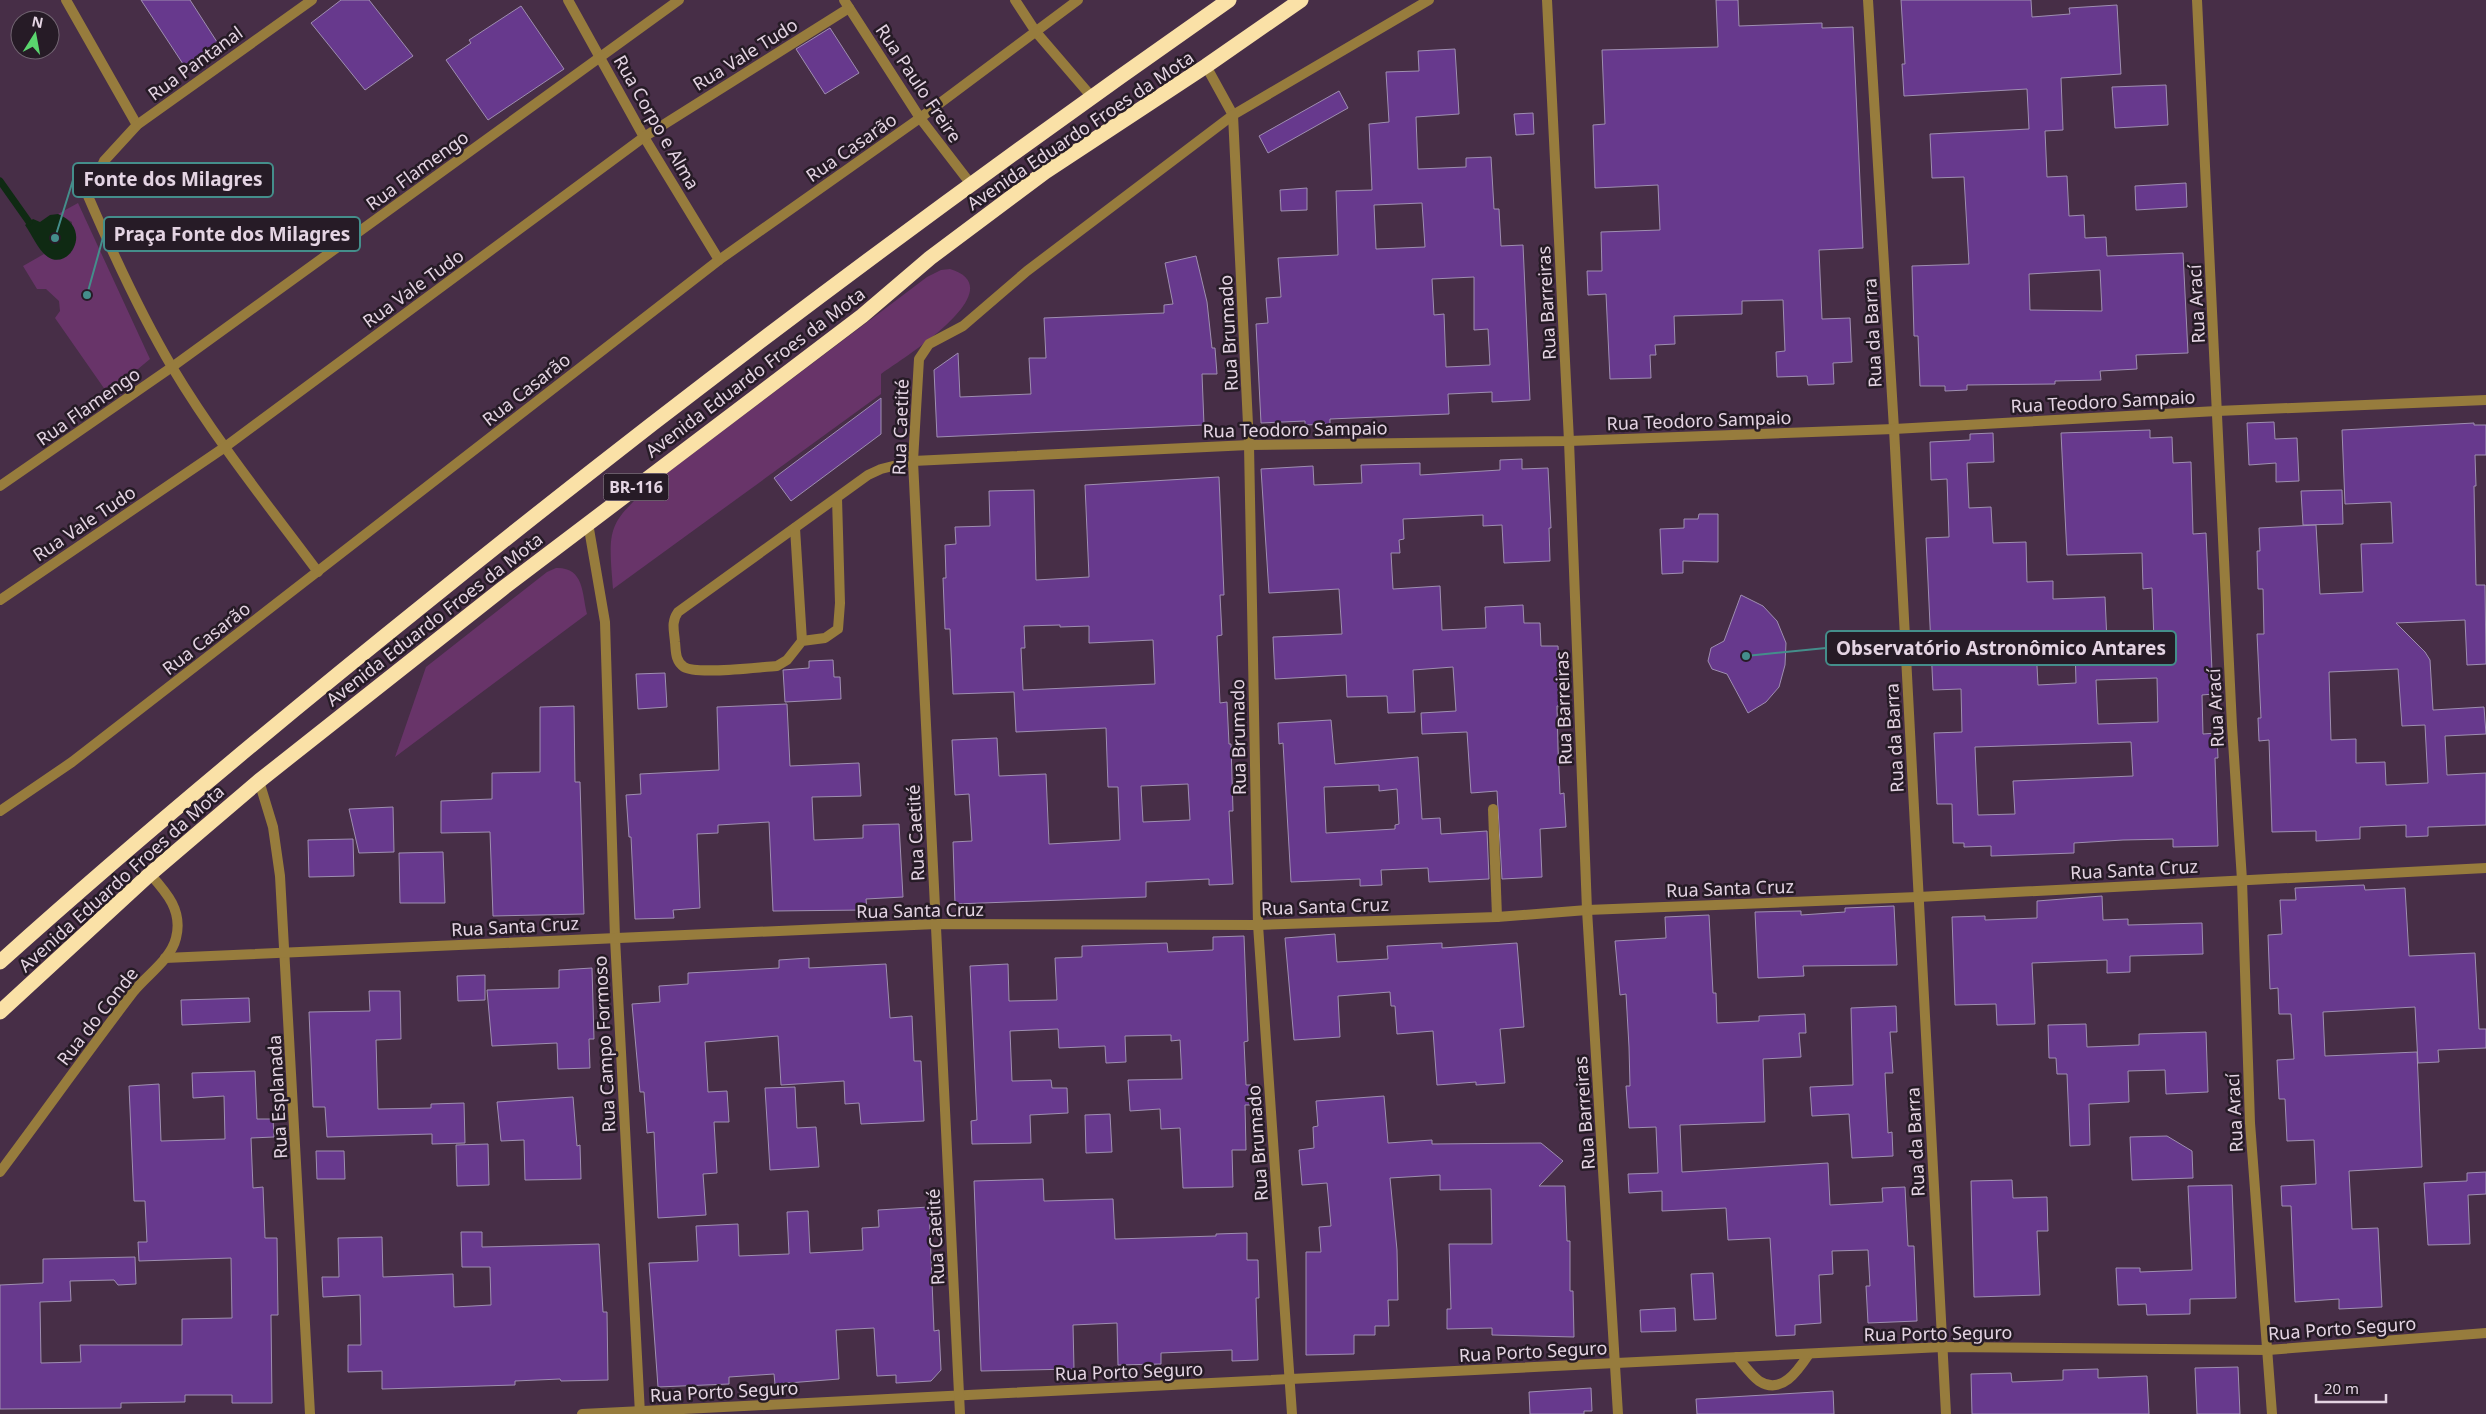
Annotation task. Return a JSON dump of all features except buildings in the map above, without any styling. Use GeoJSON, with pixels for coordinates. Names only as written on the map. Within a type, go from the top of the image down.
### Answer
{"type":"FeatureCollection","features":[{"type":"Feature","properties":{"kind":"highway","name":"Avenida Eduardo Froes da Mota"},"geometry":{"type":"LineString","coordinates":[[0,962],[268,729],[574,483],[802,308],[970,184],[1091,96],[1229,0]]}},
{"type":"Feature","properties":{"kind":"highway","name":"Avenida Eduardo Froes da Mota"},"geometry":{"type":"LineString","coordinates":[[0,1012],[150,874],[259,781],[588,523],[862,316],[930,258],[1045,172],[1206,66],[1301,0]]}},
{"type":"Feature","properties":{"kind":"street"},"geometry":{"type":"LineString","coordinates":[[66,0],[137,125]]}},
{"type":"Feature","properties":{"kind":"street","name":"Rua Pantanal"},"geometry":{"type":"LineString","coordinates":[[172,367],[111,251],[88,196],[104,161],[137,125],[312,0]]}},
{"type":"Feature","properties":{"kind":"street","name":"Rua Corpo e Alma"},"geometry":{"type":"LineString","coordinates":[[568,0],[602,57],[644,137],[719,260]]}},
{"type":"Feature","properties":{"kind":"street","name":"Rua Flamengo"},"geometry":{"type":"LineString","coordinates":[[0,486],[172,367],[679,0]]}},
{"type":"Feature","properties":{"kind":"street"},"geometry":{"type":"LineString","coordinates":[[1015,0],[1036,32],[1091,96]]}},
{"type":"Feature","properties":{"kind":"street","name":"Rua Casarão"},"geometry":{"type":"LineString","coordinates":[[0,811],[72,762],[719,260],[920,118],[1078,0]]}},
{"type":"Feature","properties":{"kind":"street","name":"Rua Caetité"},"geometry":{"type":"LineString","coordinates":[[960,1414],[913,461],[919,359],[929,344],[963,326],[1027,270],[1233,115],[1428,0]]}},
{"type":"Feature","properties":{"kind":"street","name":"Rua Barreiras"},"geometry":{"type":"LineString","coordinates":[[1547,0],[1569,441],[1587,910],[1618,1414]]}},
{"type":"Feature","properties":{"kind":"street","name":"Rua da Barra"},"geometry":{"type":"LineString","coordinates":[[1868,0],[1894,429],[1946,1414]]}},
{"type":"Feature","properties":{"kind":"street","name":"Rua Arací"},"geometry":{"type":"LineString","coordinates":[[2197,0],[2232,726],[2242,880],[2250,1122],[2272,1414]]}},
{"type":"Feature","properties":{"kind":"street","name":"Rua Paulo Freire"},"geometry":{"type":"LineString","coordinates":[[846,4],[920,118],[970,184]]}},
{"type":"Feature","properties":{"kind":"street","name":"Rua Vale Tudo"},"geometry":{"type":"LineString","coordinates":[[0,600],[225,447],[644,137],[846,4]]}},
{"type":"Feature","properties":{"kind":"street","name":"Rua Brumado"},"geometry":{"type":"LineString","coordinates":[[1206,66],[1233,115],[1250,445],[1258,925],[1292,1414]]}},
{"type":"Feature","properties":{"kind":"street"},"geometry":{"type":"LineString","coordinates":[[172,367],[225,447],[318,572]]}},
{"type":"Feature","properties":{"kind":"street","name":"Rua Teodoro Sampaio"},"geometry":{"type":"LineString","coordinates":[[802,640],[787,660],[777,666],[698,671],[683,666],[677,660],[673,619],[678,612],[868,475],[881,469],[913,461],[1250,445],[1569,441],[1894,429],[2217,411],[2486,400]]}},
{"type":"Feature","properties":{"kind":"street"},"geometry":{"type":"LineString","coordinates":[[795,528],[802,640],[824,638],[838,629],[840,603],[837,498]]}},
{"type":"Feature","properties":{"kind":"street","name":"Rua Campo Formoso"},"geometry":{"type":"LineString","coordinates":[[588,523],[604,622],[615,938],[640,1413]]}},
{"type":"Feature","properties":{"kind":"street","name":"Rua Esplanada"},"geometry":{"type":"LineString","coordinates":[[259,781],[273,826],[280,876],[286,953],[310,1414]]}},
{"type":"Feature","properties":{"kind":"street"},"geometry":{"type":"LineString","coordinates":[[1493,809],[1497,917]]}},
{"type":"Feature","properties":{"kind":"street","name":"Rua Santa Cruz"},"geometry":{"type":"LineString","coordinates":[[165,958],[936,924],[1258,925],[1497,917],[1587,910],[1918,897],[2486,868]]}},
{"type":"Feature","properties":{"kind":"street","name":"Rua do Conde"},"geometry":{"type":"LineString","coordinates":[[0,1172],[136,989],[165,958],[176,940],[178,920],[174,905],[150,874]]}},
{"type":"Feature","properties":{"kind":"street","name":"Rua Porto Seguro"},"geometry":{"type":"LineString","coordinates":[[582,1414],[640,1413],[958,1395],[1290,1381],[1942,1347],[2268,1350],[2486,1333]]}},
{"type":"Feature","properties":{"kind":"street"},"geometry":{"type":"LineString","coordinates":[[1737,1357],[1759,1381],[1773,1384],[1786,1382],[1794,1375],[1809,1354]]}},
{"type":"Feature","properties":{"kind":"shaded area"},"geometry":{"type":"Polygon","coordinates":[[[78,203],[150,359],[108,394],[55,318],[60,311],[59,301],[46,289],[37,289],[23,266],[44,254],[57,259],[71,253],[72,222],[58,214],[78,203]]]}},
{"type":"Feature","properties":{"kind":"shaded area"},"geometry":{"type":"Polygon","coordinates":[[[58,214],[69,221],[75,229],[76,238],[70,254],[56,260],[48,257],[41,250],[25,225],[33,219],[40,222],[50,215],[58,214]]]}},
{"type":"Feature","properties":{"kind":"shaded area"},"geometry":{"type":"Polygon","coordinates":[[[950,269],[967,279],[970,292],[962,307],[929,340],[881,374],[881,394],[613,589],[611,539],[619,518],[627,508],[654,483],[927,277],[941,270],[950,269]]]}},
{"type":"Feature","properties":{"kind":"shaded area"},"geometry":{"type":"Polygon","coordinates":[[[556,568],[572,572],[577,577],[587,614],[395,757],[426,667],[547,572],[556,568]]]}},
{"type":"Feature","properties":{"kind":"waterway"},"geometry":{"type":"LineString","coordinates":[[0,181],[29,222]]}},
{"type":"Feature","properties":{"kind":"place","name":"Fonte dos Milagres"},"geometry":{"type":"Point","coordinates":[55,238]}},
{"type":"Feature","properties":{"kind":"place","name":"Praça Fonte dos Milagres"},"geometry":{"type":"Point","coordinates":[87,295]}},
{"type":"Feature","properties":{"kind":"place","name":"Observatório Astronômico Antares"},"geometry":{"type":"Point","coordinates":[1746,656]}}]}
